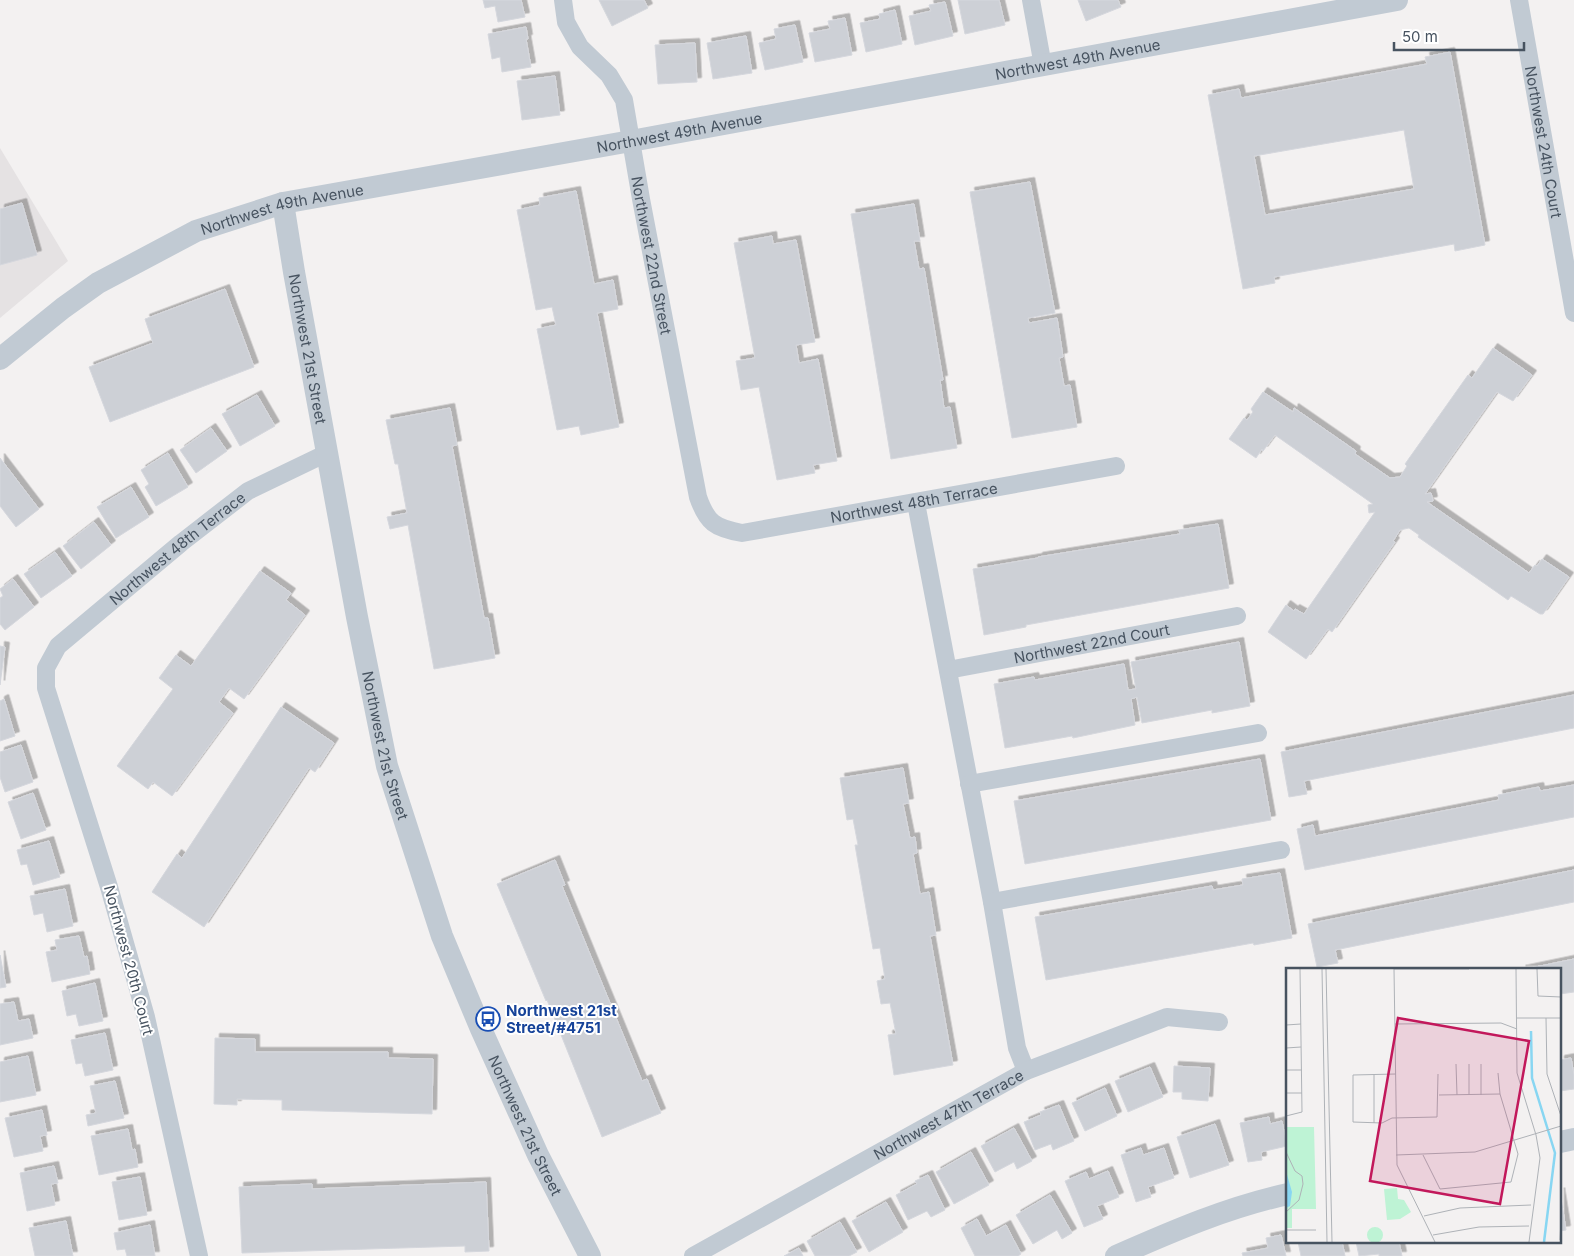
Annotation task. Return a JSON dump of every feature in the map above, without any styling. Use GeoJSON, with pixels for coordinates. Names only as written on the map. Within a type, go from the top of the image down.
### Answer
{"type":"FeatureCollection","features":[{"type":"Feature","properties":{"kind":"street","name":"Northwest 22nd Street"},"geometry":{"type":"LineString","coordinates":[[563,0],[566,22],[580,47],[609,75],[624,100],[698,497],[704,513],[712,524]]}},
{"type":"Feature","properties":{"kind":"street"},"geometry":{"type":"LineString","coordinates":[[1031,0],[1043,66]]}},
{"type":"Feature","properties":{"kind":"street","name":"Northwest 49th Avenue"},"geometry":{"type":"LineString","coordinates":[[0,359],[63,308],[98,283],[196,231],[283,203],[631,142],[1397,0]]}},
{"type":"Feature","properties":{"kind":"street","name":"Northwest 24th Court"},"geometry":{"type":"LineString","coordinates":[[1519,0],[1574,313]]}},
{"type":"Feature","properties":{"kind":"street","name":"Northwest 21st Street"},"geometry":{"type":"LineString","coordinates":[[283,203],[357,617],[387,766],[442,936],[481,1029],[538,1155],[590,1256]]}},
{"type":"Feature","properties":{"kind":"street","name":"Northwest 48th Terrace"},"geometry":{"type":"LineString","coordinates":[[46,668],[58,646],[196,531],[248,491],[327,453]]}},
{"type":"Feature","properties":{"kind":"street","name":"Northwest 48th Terrace"},"geometry":{"type":"LineString","coordinates":[[712,524],[726,530],[742,533],[1116,466]]}},
{"type":"Feature","properties":{"kind":"street"},"geometry":{"type":"LineString","coordinates":[[916,503],[992,902],[1017,1048],[1026,1071]]}},
{"type":"Feature","properties":{"kind":"street","name":"Northwest 22nd Court"},"geometry":{"type":"LineString","coordinates":[[948,670],[1237,616]]}},
{"type":"Feature","properties":{"kind":"street","name":"Northwest 20th Court"},"geometry":{"type":"LineString","coordinates":[[46,668],[46,688],[109,887],[146,1017],[199,1256]]}},
{"type":"Feature","properties":{"kind":"street"},"geometry":{"type":"LineString","coordinates":[[969,784],[1258,733]]}},
{"type":"Feature","properties":{"kind":"street"},"geometry":{"type":"LineString","coordinates":[[992,902],[1280,850]]}},
{"type":"Feature","properties":{"kind":"street","name":"Northwest 47th Terrace"},"geometry":{"type":"LineString","coordinates":[[693,1256],[1026,1071],[1167,1017],[1219,1022]]}},
{"type":"Feature","properties":{"kind":"street"},"geometry":{"type":"LineString","coordinates":[[1116,1256],[1209,1216],[1257,1201],[1286,1194]]}},
{"type":"Feature","properties":{"kind":"shaded area"},"geometry":{"type":"Polygon","coordinates":[[[0,148],[68,261],[0,318],[0,148]]]}},
{"type":"Feature","properties":{"kind":"building"},"geometry":{"type":"Polygon","coordinates":[[[483,0],[521,0],[525,17],[498,22],[495,6],[485,8],[483,0]]]}},
{"type":"Feature","properties":{"kind":"building"},"geometry":{"type":"Polygon","coordinates":[[[599,0],[644,0],[648,8],[612,26],[599,0]]]}},
{"type":"Feature","properties":{"kind":"building"},"geometry":{"type":"Polygon","coordinates":[[[958,0],[999,0],[1005,25],[965,34],[958,0]]]}},
{"type":"Feature","properties":{"kind":"building"},"geometry":{"type":"Polygon","coordinates":[[[1078,0],[1118,0],[1121,7],[1086,21],[1078,0]]]}},
{"type":"Feature","properties":{"kind":"building"},"geometry":{"type":"Polygon","coordinates":[[[945,2],[953,36],[915,45],[909,16],[931,11],[929,5],[945,2]]]}},
{"type":"Feature","properties":{"kind":"building"},"geometry":{"type":"Polygon","coordinates":[[[895,10],[902,44],[866,52],[860,23],[880,19],[879,14],[895,10]]]}},
{"type":"Feature","properties":{"kind":"building"},"geometry":{"type":"Polygon","coordinates":[[[845,18],[852,55],[815,62],[809,33],[830,29],[828,21],[845,18]]]}},
{"type":"Feature","properties":{"kind":"building"},"geometry":{"type":"Polygon","coordinates":[[[795,25],[803,62],[765,70],[759,43],[776,39],[774,29],[795,25]]]}},
{"type":"Feature","properties":{"kind":"building"},"geometry":{"type":"Polygon","coordinates":[[[526,27],[531,67],[502,72],[500,57],[492,59],[488,34],[526,27]]]}},
{"type":"Feature","properties":{"kind":"building"},"geometry":{"type":"Polygon","coordinates":[[[746,36],[752,73],[713,79],[707,43],[746,36]]]}},
{"type":"Feature","properties":{"kind":"building"},"geometry":{"type":"Polygon","coordinates":[[[695,43],[697,82],[658,84],[655,45],[695,43]]]}},
{"type":"Feature","properties":{"kind":"building"},"geometry":{"type":"Polygon","coordinates":[[[1450,52],[1485,245],[1455,251],[1454,244],[1274,277],[1275,283],[1243,289],[1208,95],[1239,89],[1241,98],[1427,64],[1425,57],[1450,52]],[[1404,130],[1254,156],[1265,215],[1414,189],[1404,130]]]}},
{"type":"Feature","properties":{"kind":"building"},"geometry":{"type":"Polygon","coordinates":[[[555,76],[560,115],[522,120],[517,81],[555,76]]]}},
{"type":"Feature","properties":{"kind":"building"},"geometry":{"type":"Polygon","coordinates":[[[1030,182],[1055,313],[1028,318],[1029,323],[1057,318],[1063,357],[1059,358],[1064,386],[1070,385],[1077,427],[1012,438],[970,192],[1030,182]]]}},
{"type":"Feature","properties":{"kind":"building"},"geometry":{"type":"Polygon","coordinates":[[[576,191],[594,284],[613,280],[618,309],[597,313],[619,427],[581,435],[579,426],[557,430],[537,329],[556,325],[552,307],[536,310],[517,210],[540,205],[539,198],[576,191]]]}},
{"type":"Feature","properties":{"kind":"building"},"geometry":{"type":"Polygon","coordinates":[[[22,203],[37,255],[0,265],[0,209],[22,203]]]}},
{"type":"Feature","properties":{"kind":"building"},"geometry":{"type":"Polygon","coordinates":[[[914,204],[920,241],[914,241],[919,269],[924,268],[943,380],[940,380],[944,408],[950,407],[957,448],[891,459],[851,214],[914,204]]]}},
{"type":"Feature","properties":{"kind":"building"},"geometry":{"type":"Polygon","coordinates":[[[772,236],[773,244],[796,240],[815,342],[796,345],[799,363],[818,359],[837,461],[813,465],[815,473],[777,480],[759,387],[741,390],[736,361],[755,358],[734,243],[772,236]]]}},
{"type":"Feature","properties":{"kind":"building"},"geometry":{"type":"Polygon","coordinates":[[[225,289],[254,367],[110,422],[89,367],[153,343],[145,319],[225,289]]]}},
{"type":"Feature","properties":{"kind":"building"},"geometry":{"type":"Polygon","coordinates":[[[1493,348],[1532,375],[1513,401],[1497,392],[1425,494],[1431,493],[1433,501],[1427,502],[1529,573],[1542,559],[1569,577],[1543,614],[1540,614],[1511,596],[1508,600],[1418,537],[1419,535],[1409,528],[1400,530],[1393,541],[1395,542],[1332,632],[1328,629],[1306,659],[1268,632],[1286,605],[1294,611],[1295,609],[1304,614],[1375,512],[1369,513],[1368,505],[1373,504],[1275,435],[1256,458],[1229,439],[1244,418],[1247,420],[1253,412],[1251,409],[1263,392],[1293,412],[1294,408],[1356,451],[1355,454],[1390,478],[1400,477],[1407,466],[1405,464],[1468,375],[1472,378],[1493,348]]]}},
{"type":"Feature","properties":{"kind":"building"},"geometry":{"type":"Polygon","coordinates":[[[257,395],[275,426],[240,446],[222,414],[257,395]]]}},
{"type":"Feature","properties":{"kind":"building"},"geometry":{"type":"Polygon","coordinates":[[[450,408],[457,445],[452,446],[484,618],[488,618],[495,658],[434,669],[408,525],[390,529],[387,517],[407,513],[398,464],[395,464],[386,420],[450,408]]]}},
{"type":"Feature","properties":{"kind":"building"},"geometry":{"type":"Polygon","coordinates":[[[211,428],[227,451],[196,473],[180,450],[211,428]]]}},
{"type":"Feature","properties":{"kind":"building"},"geometry":{"type":"Polygon","coordinates":[[[168,453],[188,487],[156,506],[145,487],[149,484],[141,470],[168,453]]]}},
{"type":"Feature","properties":{"kind":"building"},"geometry":{"type":"Polygon","coordinates":[[[0,458],[39,509],[16,527],[0,506],[0,458]]]}},
{"type":"Feature","properties":{"kind":"building"},"geometry":{"type":"Polygon","coordinates":[[[131,487],[149,517],[116,538],[97,507],[131,487]]]}},
{"type":"Feature","properties":{"kind":"building"},"geometry":{"type":"Polygon","coordinates":[[[94,522],[111,545],[81,569],[63,546],[94,522]]]}},
{"type":"Feature","properties":{"kind":"building"},"geometry":{"type":"Polygon","coordinates":[[[1218,524],[1229,588],[1026,625],[1026,627],[984,635],[973,569],[1180,534],[1179,530],[1218,524]]]}},
{"type":"Feature","properties":{"kind":"building"},"geometry":{"type":"Polygon","coordinates":[[[55,552],[72,576],[41,598],[24,574],[55,552]]]}},
{"type":"Feature","properties":{"kind":"building"},"geometry":{"type":"Polygon","coordinates":[[[260,571],[291,593],[286,600],[305,615],[244,699],[229,688],[219,702],[233,713],[172,796],[153,782],[148,789],[117,766],[173,689],[159,678],[176,655],[191,666],[260,571]]]}},
{"type":"Feature","properties":{"kind":"building"},"geometry":{"type":"Polygon","coordinates":[[[13,579],[34,607],[5,630],[0,624],[0,598],[3,596],[0,589],[13,579]]]}},
{"type":"Feature","properties":{"kind":"building"},"geometry":{"type":"Polygon","coordinates":[[[1239,642],[1250,706],[1212,713],[1212,710],[1142,723],[1137,697],[1131,699],[1135,725],[1073,738],[1072,736],[1005,748],[994,684],[1034,677],[1035,680],[1124,664],[1128,690],[1136,689],[1131,662],[1239,642]]]}},
{"type":"Feature","properties":{"kind":"building"},"geometry":{"type":"Polygon","coordinates":[[[0,646],[5,647],[0,685],[0,646]]]}},
{"type":"Feature","properties":{"kind":"building"},"geometry":{"type":"Polygon","coordinates":[[[1574,695],[1574,728],[1304,781],[1307,794],[1289,797],[1281,752],[1574,695]]]}},
{"type":"Feature","properties":{"kind":"building"},"geometry":{"type":"Polygon","coordinates":[[[4,699],[15,736],[0,741],[0,701],[4,699]]]}},
{"type":"Feature","properties":{"kind":"building"},"geometry":{"type":"Polygon","coordinates":[[[281,707],[334,743],[315,772],[309,768],[204,927],[152,892],[177,854],[182,858],[281,707]]]}},
{"type":"Feature","properties":{"kind":"building"},"geometry":{"type":"Polygon","coordinates":[[[21,745],[33,782],[5,792],[0,777],[0,752],[21,745]]]}},
{"type":"Feature","properties":{"kind":"building"},"geometry":{"type":"Polygon","coordinates":[[[1260,759],[1271,820],[1025,864],[1014,801],[1260,759]]]}},
{"type":"Feature","properties":{"kind":"building"},"geometry":{"type":"Polygon","coordinates":[[[903,768],[909,803],[903,804],[910,838],[915,837],[917,853],[913,854],[920,894],[929,892],[936,935],[930,936],[953,1065],[894,1075],[888,1035],[896,1034],[890,1003],[881,1004],[877,981],[885,979],[880,948],[873,949],[855,845],[858,845],[853,819],[847,820],[840,778],[903,768]]]}},
{"type":"Feature","properties":{"kind":"building"},"geometry":{"type":"Polygon","coordinates":[[[1574,785],[1574,817],[1305,870],[1297,829],[1313,825],[1315,836],[1499,800],[1498,795],[1539,787],[1540,791],[1574,785]]]}},
{"type":"Feature","properties":{"kind":"building"},"geometry":{"type":"Polygon","coordinates":[[[33,793],[46,830],[21,839],[8,802],[33,793]]]}},
{"type":"Feature","properties":{"kind":"building"},"geometry":{"type":"Polygon","coordinates":[[[49,841],[60,877],[33,885],[27,864],[21,865],[17,850],[49,841]]]}},
{"type":"Feature","properties":{"kind":"building"},"geometry":{"type":"Polygon","coordinates":[[[555,860],[565,885],[562,886],[642,1081],[647,1079],[661,1113],[602,1137],[547,1000],[497,884],[555,860]]]}},
{"type":"Feature","properties":{"kind":"building"},"geometry":{"type":"Polygon","coordinates":[[[1574,870],[1574,902],[1335,950],[1338,963],[1317,967],[1308,924],[1574,870]]]}},
{"type":"Feature","properties":{"kind":"building"},"geometry":{"type":"Polygon","coordinates":[[[1280,873],[1292,938],[1254,945],[1253,943],[1046,980],[1035,917],[1212,886],[1213,890],[1243,885],[1242,879],[1280,873]]]}},
{"type":"Feature","properties":{"kind":"building"},"geometry":{"type":"Polygon","coordinates":[[[65,889],[73,926],[47,932],[43,913],[34,915],[30,896],[65,889]]]}},
{"type":"Feature","properties":{"kind":"building"},"geometry":{"type":"Polygon","coordinates":[[[79,936],[84,957],[87,956],[90,974],[52,982],[46,952],[57,950],[55,940],[79,936]]]}},
{"type":"Feature","properties":{"kind":"building"},"geometry":{"type":"Polygon","coordinates":[[[0,955],[6,987],[0,988],[0,955]]]}},
{"type":"Feature","properties":{"kind":"building"},"geometry":{"type":"Polygon","coordinates":[[[1574,959],[1574,992],[1562,994],[1562,968],[1531,968],[1574,959]]]}},
{"type":"Feature","properties":{"kind":"building"},"geometry":{"type":"Polygon","coordinates":[[[95,983],[103,1021],[79,1026],[76,1014],[67,1016],[62,991],[95,983]]]}},
{"type":"Feature","properties":{"kind":"building"},"geometry":{"type":"Polygon","coordinates":[[[14,1002],[18,1021],[29,1019],[33,1038],[0,1045],[0,1004],[14,1002]]]}},
{"type":"Feature","properties":{"kind":"building"},"geometry":{"type":"Polygon","coordinates":[[[105,1033],[113,1070],[85,1076],[82,1063],[76,1064],[71,1040],[105,1033]]]}},
{"type":"Feature","properties":{"kind":"building"},"geometry":{"type":"Polygon","coordinates":[[[215,1038],[255,1039],[255,1052],[388,1052],[388,1058],[433,1059],[432,1114],[282,1110],[282,1100],[237,1099],[237,1105],[214,1104],[215,1038]]]}},
{"type":"Feature","properties":{"kind":"building"},"geometry":{"type":"Polygon","coordinates":[[[28,1056],[36,1095],[0,1102],[0,1062],[28,1056]]]}},
{"type":"Feature","properties":{"kind":"building"},"geometry":{"type":"Polygon","coordinates":[[[1571,1058],[1574,1089],[1562,1091],[1562,1060],[1571,1058]]]}},
{"type":"Feature","properties":{"kind":"building"},"geometry":{"type":"Polygon","coordinates":[[[1174,1066],[1210,1068],[1208,1101],[1182,1099],[1182,1092],[1173,1092],[1174,1066]]]}},
{"type":"Feature","properties":{"kind":"building"},"geometry":{"type":"Polygon","coordinates":[[[1150,1067],[1163,1097],[1128,1112],[1115,1081],[1150,1067]]]}},
{"type":"Feature","properties":{"kind":"building"},"geometry":{"type":"Polygon","coordinates":[[[115,1081],[124,1118],[88,1126],[86,1115],[96,1113],[90,1086],[115,1081]]]}},
{"type":"Feature","properties":{"kind":"building"},"geometry":{"type":"Polygon","coordinates":[[[1105,1088],[1117,1116],[1085,1131],[1072,1103],[1105,1088]]]}},
{"type":"Feature","properties":{"kind":"building"},"geometry":{"type":"Polygon","coordinates":[[[1059,1105],[1074,1141],[1053,1150],[1051,1144],[1035,1150],[1024,1122],[1041,1115],[1040,1112],[1059,1105]]]}},
{"type":"Feature","properties":{"kind":"building"},"geometry":{"type":"Polygon","coordinates":[[[42,1110],[47,1135],[40,1136],[43,1151],[14,1157],[5,1118],[42,1110]]]}},
{"type":"Feature","properties":{"kind":"building"},"geometry":{"type":"Polygon","coordinates":[[[1269,1117],[1270,1124],[1282,1121],[1286,1146],[1261,1152],[1262,1160],[1248,1162],[1240,1123],[1269,1117]]]}},
{"type":"Feature","properties":{"kind":"building"},"geometry":{"type":"Polygon","coordinates":[[[1215,1124],[1229,1165],[1190,1178],[1177,1137],[1215,1124]]]}},
{"type":"Feature","properties":{"kind":"building"},"geometry":{"type":"Polygon","coordinates":[[[1014,1128],[1032,1161],[1017,1169],[1014,1162],[995,1172],[981,1146],[1014,1128]]]}},
{"type":"Feature","properties":{"kind":"building"},"geometry":{"type":"Polygon","coordinates":[[[128,1129],[132,1150],[135,1149],[138,1167],[99,1175],[91,1136],[128,1129]]]}},
{"type":"Feature","properties":{"kind":"building"},"geometry":{"type":"Polygon","coordinates":[[[1141,1148],[1143,1155],[1164,1148],[1174,1178],[1148,1187],[1151,1197],[1136,1202],[1121,1155],[1141,1148]]]}},
{"type":"Feature","properties":{"kind":"building"},"geometry":{"type":"Polygon","coordinates":[[[971,1152],[989,1185],[954,1204],[936,1172],[971,1152]]]}},
{"type":"Feature","properties":{"kind":"building"},"geometry":{"type":"Polygon","coordinates":[[[54,1166],[58,1183],[51,1184],[55,1205],[27,1211],[20,1173],[54,1166]]]}},
{"type":"Feature","properties":{"kind":"building"},"geometry":{"type":"Polygon","coordinates":[[[1108,1171],[1119,1197],[1097,1206],[1103,1219],[1084,1227],[1065,1181],[1086,1172],[1089,1179],[1108,1171]]]}},
{"type":"Feature","properties":{"kind":"building"},"geometry":{"type":"Polygon","coordinates":[[[928,1175],[945,1210],[931,1217],[927,1211],[908,1220],[896,1195],[917,1184],[915,1181],[928,1175]]]}},
{"type":"Feature","properties":{"kind":"building"},"geometry":{"type":"Polygon","coordinates":[[[140,1177],[147,1215],[119,1220],[112,1182],[140,1177]]]}},
{"type":"Feature","properties":{"kind":"building"},"geometry":{"type":"Polygon","coordinates":[[[486,1182],[489,1251],[465,1252],[465,1246],[242,1253],[239,1187],[312,1184],[312,1189],[486,1182]]]}},
{"type":"Feature","properties":{"kind":"building"},"geometry":{"type":"Polygon","coordinates":[[[1050,1195],[1072,1233],[1062,1239],[1057,1230],[1033,1244],[1016,1215],[1050,1195]]]}},
{"type":"Feature","properties":{"kind":"building"},"geometry":{"type":"Polygon","coordinates":[[[886,1202],[903,1232],[869,1252],[852,1221],[886,1202]]]}},
{"type":"Feature","properties":{"kind":"building"},"geometry":{"type":"Polygon","coordinates":[[[1562,1205],[1566,1230],[1562,1231],[1562,1205]]]}},
{"type":"Feature","properties":{"kind":"building"},"geometry":{"type":"Polygon","coordinates":[[[977,1219],[986,1236],[1006,1225],[1021,1254],[1018,1256],[975,1256],[961,1228],[977,1219]]]}},
{"type":"Feature","properties":{"kind":"building"},"geometry":{"type":"Polygon","coordinates":[[[66,1221],[73,1256],[35,1256],[29,1228],[66,1221]]]}},
{"type":"Feature","properties":{"kind":"building"},"geometry":{"type":"Polygon","coordinates":[[[840,1222],[857,1252],[849,1256],[815,1256],[807,1241],[840,1222]]]}},
{"type":"Feature","properties":{"kind":"building"},"geometry":{"type":"Polygon","coordinates":[[[150,1225],[155,1256],[127,1256],[125,1249],[117,1250],[114,1233],[150,1225]]]}},
{"type":"Feature","properties":{"kind":"building"},"geometry":{"type":"Polygon","coordinates":[[[1281,1235],[1286,1256],[1243,1256],[1242,1253],[1268,1248],[1266,1238],[1281,1235]]]}},
{"type":"Feature","properties":{"kind":"building"},"geometry":{"type":"Polygon","coordinates":[[[1298,1244],[1342,1244],[1345,1256],[1301,1256],[1298,1244]]]}},
{"type":"Feature","properties":{"kind":"building"},"geometry":{"type":"Polygon","coordinates":[[[1356,1244],[1399,1244],[1402,1256],[1379,1256],[1379,1254],[1359,1256],[1356,1244]]]}},
{"type":"Feature","properties":{"kind":"building"},"geometry":{"type":"Polygon","coordinates":[[[799,1248],[803,1256],[784,1256],[799,1248]]]}},
{"type":"Feature","properties":{"kind":"place","name":"Northwest 21st Street/#4751"},"geometry":{"type":"Point","coordinates":[488,1019]}}]}
